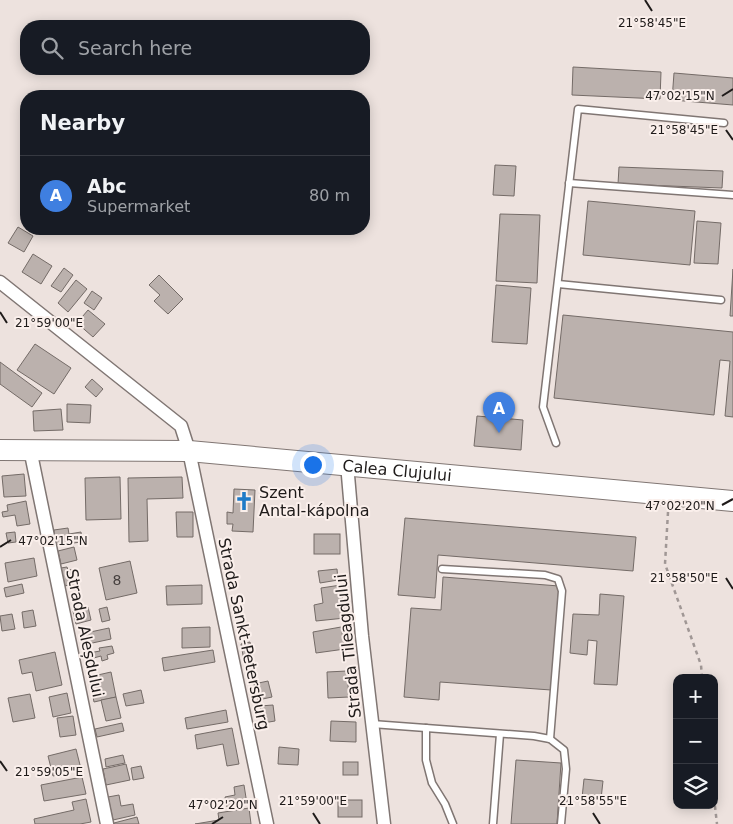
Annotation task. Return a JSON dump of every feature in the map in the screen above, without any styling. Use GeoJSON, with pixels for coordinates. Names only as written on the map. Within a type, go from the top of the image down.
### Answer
{"type":"FeatureCollection","features":[{"type":"Feature","properties":{"kind":"main road","name":"Calea Clujului"},"geometry":{"type":"LineString","coordinates":[[0,450],[190,451],[348,464],[733,501]]}},
{"type":"Feature","properties":{"kind":"street","name":"Strada Sankt-Petersburg"},"geometry":{"type":"LineString","coordinates":[[0,282],[181,426],[190,451],[267,824]]}},
{"type":"Feature","properties":{"kind":"street","name":"Strada Aleșdului"},"geometry":{"type":"LineString","coordinates":[[30,449],[107,824]]}},
{"type":"Feature","properties":{"kind":"street","name":"Strada Tileagdului"},"geometry":{"type":"LineString","coordinates":[[348,464],[362,636],[384,824]]}},
{"type":"Feature","properties":{"kind":"lane"},"geometry":{"type":"LineString","coordinates":[[556,443],[544,407],[578,109],[724,123]]}},
{"type":"Feature","properties":{"kind":"lane"},"geometry":{"type":"LineString","coordinates":[[570,183],[733,195]]}},
{"type":"Feature","properties":{"kind":"lane"},"geometry":{"type":"LineString","coordinates":[[558,284],[721,300]]}},
{"type":"Feature","properties":{"kind":"lane"},"geometry":{"type":"LineString","coordinates":[[442,569],[545,575],[558,579],[562,591],[550,739]]}},
{"type":"Feature","properties":{"kind":"lane"},"geometry":{"type":"LineString","coordinates":[[372,724],[550,739],[564,750],[566,770],[561,824]]}},
{"type":"Feature","properties":{"kind":"lane"},"geometry":{"type":"LineString","coordinates":[[426,728],[426,760],[432,783],[445,804],[453,824]]}},
{"type":"Feature","properties":{"kind":"lane"},"geometry":{"type":"LineString","coordinates":[[492,824],[500,734]]}},
{"type":"Feature","properties":{"kind":"path"},"geometry":{"type":"LineString","coordinates":[[669,496],[666,564],[701,665],[702,674]]}},
{"type":"Feature","properties":{"kind":"path"},"geometry":{"type":"LineString","coordinates":[[715,809],[717,824]]}},
{"type":"Feature","properties":{"kind":"building"},"geometry":{"type":"Polygon","coordinates":[[[573,67],[661,72],[660,99],[572,95],[573,67]]]}},
{"type":"Feature","properties":{"kind":"building"},"geometry":{"type":"Polygon","coordinates":[[[674,73],[733,78],[733,105],[672,100],[674,73]]]}},
{"type":"Feature","properties":{"kind":"building"},"geometry":{"type":"Polygon","coordinates":[[[495,165],[516,166],[514,196],[493,195],[495,165]]]}},
{"type":"Feature","properties":{"kind":"building"},"geometry":{"type":"Polygon","coordinates":[[[619,167],[723,171],[722,188],[618,184],[619,167]]]}},
{"type":"Feature","properties":{"kind":"building"},"geometry":{"type":"Polygon","coordinates":[[[588,201],[695,211],[690,265],[583,255],[588,201]]]}},
{"type":"Feature","properties":{"kind":"building"},"geometry":{"type":"Polygon","coordinates":[[[500,214],[540,215],[537,283],[496,281],[500,214]]]}},
{"type":"Feature","properties":{"kind":"building"},"geometry":{"type":"Polygon","coordinates":[[[697,221],[721,223],[718,264],[694,263],[697,221]]]}},
{"type":"Feature","properties":{"kind":"building"},"geometry":{"type":"Polygon","coordinates":[[[18,227],[20,228],[20,235],[33,236],[24,252],[8,243],[18,227]]]}},
{"type":"Feature","properties":{"kind":"building"},"geometry":{"type":"Polygon","coordinates":[[[33,254],[52,266],[41,284],[22,272],[33,254]]]}},
{"type":"Feature","properties":{"kind":"building"},"geometry":{"type":"Polygon","coordinates":[[[64,268],[73,275],[61,292],[51,286],[64,268]]]}},
{"type":"Feature","properties":{"kind":"building"},"geometry":{"type":"Polygon","coordinates":[[[733,269],[733,316],[730,316],[733,269]]]}},
{"type":"Feature","properties":{"kind":"building"},"geometry":{"type":"Polygon","coordinates":[[[159,275],[183,299],[168,314],[154,301],[160,295],[149,285],[159,275]]]}},
{"type":"Feature","properties":{"kind":"building"},"geometry":{"type":"Polygon","coordinates":[[[76,280],[87,289],[68,312],[58,303],[76,280]]]}},
{"type":"Feature","properties":{"kind":"building"},"geometry":{"type":"Polygon","coordinates":[[[496,285],[531,288],[527,344],[492,342],[496,285]]]}},
{"type":"Feature","properties":{"kind":"building"},"geometry":{"type":"Polygon","coordinates":[[[92,291],[102,298],[94,310],[84,303],[92,291]]]}},
{"type":"Feature","properties":{"kind":"building"},"geometry":{"type":"Polygon","coordinates":[[[88,310],[105,324],[93,337],[77,323],[88,310]]]}},
{"type":"Feature","properties":{"kind":"building"},"geometry":{"type":"Polygon","coordinates":[[[563,315],[733,332],[733,417],[725,416],[730,361],[720,360],[714,415],[554,398],[563,315]]]}},
{"type":"Feature","properties":{"kind":"building"},"geometry":{"type":"Polygon","coordinates":[[[35,344],[71,368],[54,394],[17,370],[35,344]]]}},
{"type":"Feature","properties":{"kind":"building"},"geometry":{"type":"Polygon","coordinates":[[[0,362],[42,393],[32,407],[0,384],[0,362]]]}},
{"type":"Feature","properties":{"kind":"building"},"geometry":{"type":"Polygon","coordinates":[[[92,379],[103,389],[96,397],[85,387],[92,379]]]}},
{"type":"Feature","properties":{"kind":"building"},"geometry":{"type":"Polygon","coordinates":[[[67,404],[91,405],[90,423],[67,422],[67,404]]]}},
{"type":"Feature","properties":{"kind":"building"},"geometry":{"type":"Polygon","coordinates":[[[61,409],[63,430],[34,431],[33,411],[61,409]]]}},
{"type":"Feature","properties":{"kind":"building"},"geometry":{"type":"Polygon","coordinates":[[[477,416],[523,420],[521,450],[474,446],[477,416]]]}},
{"type":"Feature","properties":{"kind":"building"},"geometry":{"type":"Polygon","coordinates":[[[24,474],[26,496],[4,497],[2,476],[24,474]]]}},
{"type":"Feature","properties":{"kind":"building"},"geometry":{"type":"Polygon","coordinates":[[[120,477],[121,519],[86,520],[85,478],[120,477]]]}},
{"type":"Feature","properties":{"kind":"building"},"geometry":{"type":"Polygon","coordinates":[[[182,477],[183,498],[147,499],[148,541],[129,542],[128,478],[182,477]]]}},
{"type":"Feature","properties":{"kind":"building","name":"Szent Antal-kápolna"},"geometry":{"type":"Polygon","coordinates":[[[234,489],[255,490],[253,532],[232,531],[233,524],[227,524],[227,512],[233,513],[234,489]]]}},
{"type":"Feature","properties":{"kind":"building"},"geometry":{"type":"Polygon","coordinates":[[[26,501],[30,524],[17,526],[15,515],[3,517],[2,512],[8,511],[7,505],[26,501]]]}},
{"type":"Feature","properties":{"kind":"building"},"geometry":{"type":"Polygon","coordinates":[[[176,512],[193,512],[193,537],[177,537],[176,512]]]}},
{"type":"Feature","properties":{"kind":"building"},"geometry":{"type":"Polygon","coordinates":[[[405,518],[636,537],[633,571],[438,555],[435,598],[398,595],[405,518]]]}},
{"type":"Feature","properties":{"kind":"building"},"geometry":{"type":"Polygon","coordinates":[[[68,528],[69,534],[81,532],[82,542],[55,545],[54,530],[68,528]]]}},
{"type":"Feature","properties":{"kind":"building"},"geometry":{"type":"Polygon","coordinates":[[[15,532],[16,542],[8,543],[6,533],[15,532]]]}},
{"type":"Feature","properties":{"kind":"building"},"geometry":{"type":"Polygon","coordinates":[[[314,534],[340,534],[340,554],[314,554],[314,534]]]}},
{"type":"Feature","properties":{"kind":"building"},"geometry":{"type":"Polygon","coordinates":[[[74,547],[77,560],[61,564],[58,551],[74,547]]]}},
{"type":"Feature","properties":{"kind":"building"},"geometry":{"type":"Polygon","coordinates":[[[34,558],[37,576],[8,582],[5,563],[34,558]]]}},
{"type":"Feature","properties":{"kind":"building"},"geometry":{"type":"Polygon","coordinates":[[[130,561],[137,593],[106,600],[99,568],[130,561]]]}},
{"type":"Feature","properties":{"kind":"building"},"geometry":{"type":"Polygon","coordinates":[[[67,567],[68,570],[77,569],[80,582],[65,586],[61,568],[67,567]]]}},
{"type":"Feature","properties":{"kind":"building"},"geometry":{"type":"Polygon","coordinates":[[[337,569],[338,580],[320,583],[318,571],[337,569]]]}},
{"type":"Feature","properties":{"kind":"building"},"geometry":{"type":"Polygon","coordinates":[[[443,577],[559,586],[551,690],[440,682],[439,700],[404,697],[411,608],[441,610],[443,577]]]}},
{"type":"Feature","properties":{"kind":"building"},"geometry":{"type":"Polygon","coordinates":[[[22,584],[24,593],[6,597],[4,588],[22,584]]]}},
{"type":"Feature","properties":{"kind":"building"},"geometry":{"type":"Polygon","coordinates":[[[202,585],[202,604],[167,605],[166,586],[202,585]]]}},
{"type":"Feature","properties":{"kind":"building"},"geometry":{"type":"Polygon","coordinates":[[[341,585],[345,618],[316,621],[314,605],[323,603],[321,588],[341,585]]]}},
{"type":"Feature","properties":{"kind":"building"},"geometry":{"type":"Polygon","coordinates":[[[600,594],[624,596],[617,685],[594,684],[597,641],[588,640],[587,655],[570,653],[573,614],[599,615],[600,594]]]}},
{"type":"Feature","properties":{"kind":"building"},"geometry":{"type":"Polygon","coordinates":[[[88,607],[91,620],[76,624],[73,611],[88,607]]]}},
{"type":"Feature","properties":{"kind":"building"},"geometry":{"type":"Polygon","coordinates":[[[107,607],[110,620],[102,622],[99,609],[107,607]]]}},
{"type":"Feature","properties":{"kind":"building"},"geometry":{"type":"Polygon","coordinates":[[[33,610],[36,626],[24,628],[22,612],[33,610]]]}},
{"type":"Feature","properties":{"kind":"building"},"geometry":{"type":"Polygon","coordinates":[[[12,614],[15,629],[2,631],[0,616],[12,614]]]}},
{"type":"Feature","properties":{"kind":"building"},"geometry":{"type":"Polygon","coordinates":[[[210,627],[210,647],[182,648],[182,628],[210,627]]]}},
{"type":"Feature","properties":{"kind":"building"},"geometry":{"type":"Polygon","coordinates":[[[341,627],[345,649],[316,653],[313,632],[341,627]]]}},
{"type":"Feature","properties":{"kind":"building"},"geometry":{"type":"Polygon","coordinates":[[[109,628],[111,639],[83,645],[81,634],[109,628]]]}},
{"type":"Feature","properties":{"kind":"building"},"geometry":{"type":"Polygon","coordinates":[[[250,642],[253,659],[244,661],[241,644],[250,642]]]}},
{"type":"Feature","properties":{"kind":"building"},"geometry":{"type":"Polygon","coordinates":[[[112,646],[114,653],[107,655],[108,659],[102,661],[101,656],[90,659],[89,653],[100,651],[99,648],[112,646]]]}},
{"type":"Feature","properties":{"kind":"building"},"geometry":{"type":"Polygon","coordinates":[[[213,650],[215,662],[164,671],[162,658],[213,650]]]}},
{"type":"Feature","properties":{"kind":"building"},"geometry":{"type":"Polygon","coordinates":[[[55,652],[62,685],[36,691],[32,672],[22,674],[19,660],[55,652]]]}},
{"type":"Feature","properties":{"kind":"building"},"geometry":{"type":"Polygon","coordinates":[[[347,671],[349,697],[328,698],[327,672],[347,671]]]}},
{"type":"Feature","properties":{"kind":"building"},"geometry":{"type":"Polygon","coordinates":[[[111,672],[116,697],[94,702],[89,677],[111,672]]]}},
{"type":"Feature","properties":{"kind":"building"},"geometry":{"type":"Polygon","coordinates":[[[268,681],[272,697],[258,700],[254,684],[268,681]]]}},
{"type":"Feature","properties":{"kind":"building"},"geometry":{"type":"Polygon","coordinates":[[[141,690],[144,703],[126,706],[123,694],[141,690]]]}},
{"type":"Feature","properties":{"kind":"building"},"geometry":{"type":"Polygon","coordinates":[[[67,693],[71,713],[53,717],[49,697],[67,693]]]}},
{"type":"Feature","properties":{"kind":"building"},"geometry":{"type":"Polygon","coordinates":[[[30,694],[35,718],[13,722],[8,698],[30,694]]]}},
{"type":"Feature","properties":{"kind":"building"},"geometry":{"type":"Polygon","coordinates":[[[116,697],[121,718],[106,721],[101,700],[116,697]]]}},
{"type":"Feature","properties":{"kind":"building"},"geometry":{"type":"Polygon","coordinates":[[[273,705],[275,721],[263,723],[260,706],[273,705]]]}},
{"type":"Feature","properties":{"kind":"building"},"geometry":{"type":"Polygon","coordinates":[[[226,710],[228,722],[187,729],[185,718],[226,710]]]}},
{"type":"Feature","properties":{"kind":"building"},"geometry":{"type":"Polygon","coordinates":[[[73,716],[76,735],[60,737],[57,718],[73,716]]]}},
{"type":"Feature","properties":{"kind":"building"},"geometry":{"type":"Polygon","coordinates":[[[331,721],[356,722],[356,742],[330,741],[331,721]]]}},
{"type":"Feature","properties":{"kind":"building"},"geometry":{"type":"Polygon","coordinates":[[[122,723],[124,731],[97,737],[95,729],[122,723]]]}},
{"type":"Feature","properties":{"kind":"building"},"geometry":{"type":"Polygon","coordinates":[[[232,728],[239,764],[227,766],[223,744],[197,749],[195,735],[232,728]]]}},
{"type":"Feature","properties":{"kind":"building"},"geometry":{"type":"Polygon","coordinates":[[[279,747],[299,749],[298,765],[278,764],[279,747]]]}},
{"type":"Feature","properties":{"kind":"building"},"geometry":{"type":"Polygon","coordinates":[[[76,749],[81,769],[53,776],[48,756],[76,749]]]}},
{"type":"Feature","properties":{"kind":"building"},"geometry":{"type":"Polygon","coordinates":[[[123,755],[125,763],[106,767],[105,759],[123,755]]]}},
{"type":"Feature","properties":{"kind":"building"},"geometry":{"type":"Polygon","coordinates":[[[516,760],[561,763],[557,824],[511,824],[516,760]]]}},
{"type":"Feature","properties":{"kind":"building"},"geometry":{"type":"Polygon","coordinates":[[[343,762],[358,762],[358,775],[343,775],[343,762]]]}},
{"type":"Feature","properties":{"kind":"building"},"geometry":{"type":"Polygon","coordinates":[[[126,764],[130,780],[106,785],[103,769],[126,764]]]}},
{"type":"Feature","properties":{"kind":"building"},"geometry":{"type":"Polygon","coordinates":[[[141,766],[144,778],[133,780],[131,768],[141,766]]]}},
{"type":"Feature","properties":{"kind":"building"},"geometry":{"type":"Polygon","coordinates":[[[82,777],[86,794],[44,801],[41,785],[82,777]]]}},
{"type":"Feature","properties":{"kind":"building"},"geometry":{"type":"Polygon","coordinates":[[[584,779],[603,781],[601,799],[582,798],[584,779]]]}},
{"type":"Feature","properties":{"kind":"building"},"geometry":{"type":"Polygon","coordinates":[[[244,785],[247,804],[227,807],[225,797],[235,795],[234,787],[244,785]]]}},
{"type":"Feature","properties":{"kind":"building"},"geometry":{"type":"Polygon","coordinates":[[[119,795],[121,806],[133,804],[135,815],[113,820],[108,797],[119,795]]]}},
{"type":"Feature","properties":{"kind":"building"},"geometry":{"type":"Polygon","coordinates":[[[86,799],[91,822],[80,824],[35,824],[34,819],[74,810],[72,802],[86,799]]]}},
{"type":"Feature","properties":{"kind":"building"},"geometry":{"type":"Polygon","coordinates":[[[338,800],[362,800],[362,817],[338,817],[338,800]]]}},
{"type":"Feature","properties":{"kind":"building"},"geometry":{"type":"Polygon","coordinates":[[[249,808],[251,824],[195,824],[219,820],[218,813],[249,808]]]}},
{"type":"Feature","properties":{"kind":"building"},"geometry":{"type":"Polygon","coordinates":[[[137,817],[139,824],[114,824],[114,823],[137,817]]]}},
{"type":"Feature","properties":{"kind":"place","name":"Abc"},"geometry":{"type":"Point","coordinates":[499,433]}},
{"type":"Feature","properties":{"kind":"place","name":"Szent Antal-kápolna"},"geometry":{"type":"Point","coordinates":[244,501]}}]}
